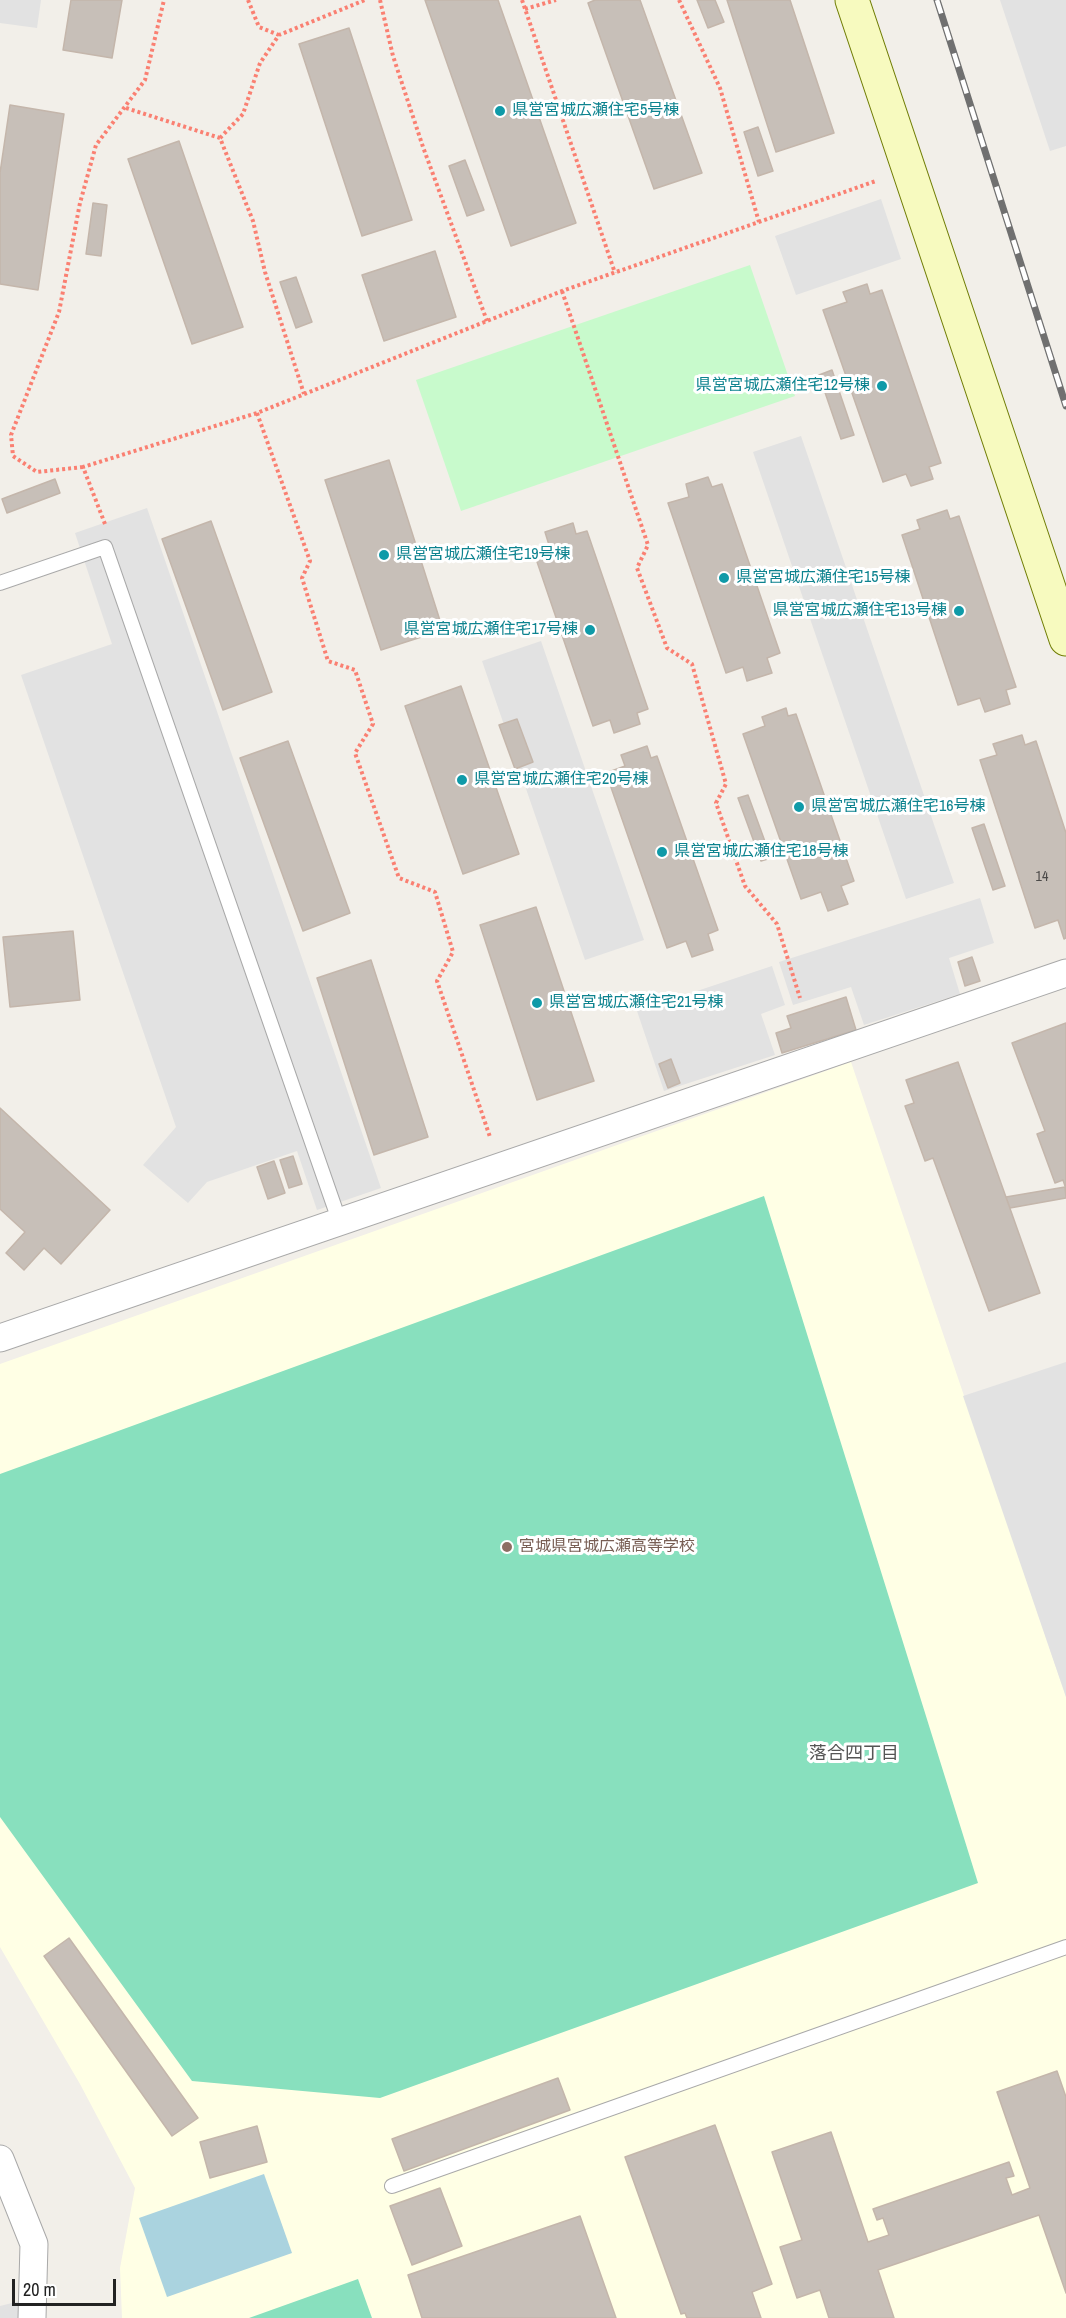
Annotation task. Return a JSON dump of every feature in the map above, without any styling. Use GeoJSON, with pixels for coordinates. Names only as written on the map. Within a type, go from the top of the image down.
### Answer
{"type":"FeatureCollection","features":[{"type":"Feature","properties":{"kind":"street"},"geometry":{"type":"LineString","coordinates":[[852,0],[1066,639]]}},
{"type":"Feature","properties":{"kind":"street"},"geometry":{"type":"LineString","coordinates":[[0,1338],[1066,973]]}},
{"type":"Feature","properties":{"kind":"street"},"geometry":{"type":"LineString","coordinates":[[0,2159],[34,2244],[32,2318]]}},
{"type":"Feature","properties":{"kind":"lane"},"geometry":{"type":"LineString","coordinates":[[0,583],[105,547],[339,1221]]}},
{"type":"Feature","properties":{"kind":"lane"},"geometry":{"type":"LineString","coordinates":[[392,2186],[1066,1947]]}},
{"type":"Feature","properties":{"kind":"path"},"geometry":{"type":"LineString","coordinates":[[164,0],[145,80],[96,145],[80,202],[59,312],[11,435],[13,456],[37,472],[83,467],[257,413],[562,291],[880,179]]}},
{"type":"Feature","properties":{"kind":"path"},"geometry":{"type":"LineString","coordinates":[[248,0],[260,27],[279,35]]}},
{"type":"Feature","properties":{"kind":"path"},"geometry":{"type":"LineString","coordinates":[[220,138],[243,114],[260,63],[279,35],[365,0]]}},
{"type":"Feature","properties":{"kind":"path"},"geometry":{"type":"LineString","coordinates":[[380,0],[393,56],[423,147],[487,321]]}},
{"type":"Feature","properties":{"kind":"path"},"geometry":{"type":"LineString","coordinates":[[522,0],[615,273]]}},
{"type":"Feature","properties":{"kind":"path"},"geometry":{"type":"LineString","coordinates":[[525,9],[556,0]]}},
{"type":"Feature","properties":{"kind":"path"},"geometry":{"type":"LineString","coordinates":[[679,0],[720,88],[759,222]]}},
{"type":"Feature","properties":{"kind":"path"},"geometry":{"type":"LineString","coordinates":[[126,108],[220,138]]}},
{"type":"Feature","properties":{"kind":"path"},"geometry":{"type":"LineString","coordinates":[[220,138],[253,221],[265,272],[304,394]]}},
{"type":"Feature","properties":{"kind":"path"},"geometry":{"type":"LineString","coordinates":[[562,291],[648,545],[638,568],[667,648],[692,664],[726,784],[716,803],[745,886],[777,924],[800,998]]}},
{"type":"Feature","properties":{"kind":"path"},"geometry":{"type":"LineString","coordinates":[[257,413],[310,561],[302,578],[328,661],[355,670],[373,724],[355,753],[399,878],[435,892],[453,952],[437,981],[500,1166]]}},
{"type":"Feature","properties":{"kind":"path"},"geometry":{"type":"LineString","coordinates":[[83,467],[109,533],[105,547]]}},
{"type":"Feature","properties":{"kind":"shaded area"},"geometry":{"type":"Polygon","coordinates":[[[0,0],[41,0],[37,28],[0,23],[0,0]]]}},
{"type":"Feature","properties":{"kind":"shaded area"},"geometry":{"type":"Polygon","coordinates":[[[1000,0],[1066,0],[1066,146],[1050,151],[1000,0]]]}},
{"type":"Feature","properties":{"kind":"shaded area"},"geometry":{"type":"Polygon","coordinates":[[[881,199],[901,259],[796,295],[775,236],[881,199]]]}},
{"type":"Feature","properties":{"kind":"shaded area"},"geometry":{"type":"Polygon","coordinates":[[[801,436],[954,883],[906,899],[753,452],[801,436]]]}},
{"type":"Feature","properties":{"kind":"shaded area"},"geometry":{"type":"Polygon","coordinates":[[[147,508],[381,1188],[317,1210],[297,1151],[207,1182],[188,1203],[143,1165],[176,1127],[21,675],[112,644],[75,533],[147,508]]]}},
{"type":"Feature","properties":{"kind":"shaded area"},"geometry":{"type":"Polygon","coordinates":[[[541,641],[644,940],[585,960],[482,661],[541,641]]]}},
{"type":"Feature","properties":{"kind":"shaded area"},"geometry":{"type":"Polygon","coordinates":[[[980,898],[994,943],[949,958],[960,994],[864,1025],[851,987],[793,1005],[779,962],[980,898]]]}},
{"type":"Feature","properties":{"kind":"shaded area"},"geometry":{"type":"Polygon","coordinates":[[[772,966],[785,1005],[761,1014],[775,1055],[664,1091],[637,1011],[772,966]]]}},
{"type":"Feature","properties":{"kind":"shaded area","name":"宮城県宮城広瀬高等学校"},"geometry":{"type":"Polygon","coordinates":[[[851,1062],[1066,1697],[1066,2318],[122,2318],[120,2268],[135,2188],[80,2084],[0,1947],[0,1364],[851,1062]]]}},
{"type":"Feature","properties":{"kind":"shaded area"},"geometry":{"type":"Polygon","coordinates":[[[1066,1362],[1066,1697],[963,1396],[1066,1362]]]}},
{"type":"Feature","properties":{"kind":"shaded area"},"geometry":{"type":"Polygon","coordinates":[[[24,2300],[23,2318],[0,2318],[0,2306],[24,2300]]]}},
{"type":"Feature","properties":{"kind":"green space"},"geometry":{"type":"Polygon","coordinates":[[[750,265],[795,396],[461,511],[416,380],[750,265]]]}},
{"type":"Feature","properties":{"kind":"green space"},"geometry":{"type":"Polygon","coordinates":[[[764,1196],[978,1883],[380,2098],[192,2081],[0,1817],[0,1474],[764,1196]]]}},
{"type":"Feature","properties":{"kind":"green space"},"geometry":{"type":"Polygon","coordinates":[[[358,2279],[372,2318],[249,2318],[358,2279]]]}},
{"type":"Feature","properties":{"kind":"water"},"geometry":{"type":"Polygon","coordinates":[[[264,2174],[292,2253],[167,2297],[139,2218],[264,2174]]]}},
{"type":"Feature","properties":{"kind":"building"},"geometry":{"type":"Polygon","coordinates":[[[71,0],[122,0],[112,58],[63,50],[71,0]]]}},
{"type":"Feature","properties":{"kind":"building","name":"県営宮城広瀬住宅5号棟"},"geometry":{"type":"Polygon","coordinates":[[[425,0],[498,0],[576,223],[511,246],[425,0]]]}},
{"type":"Feature","properties":{"kind":"building"},"geometry":{"type":"Polygon","coordinates":[[[595,0],[640,0],[702,173],[654,189],[588,3],[595,0]]]}},
{"type":"Feature","properties":{"kind":"building"},"geometry":{"type":"Polygon","coordinates":[[[697,0],[715,0],[724,22],[708,28],[697,0]]]}},
{"type":"Feature","properties":{"kind":"building"},"geometry":{"type":"Polygon","coordinates":[[[727,0],[790,0],[834,133],[776,152],[727,0]]]}},
{"type":"Feature","properties":{"kind":"building"},"geometry":{"type":"Polygon","coordinates":[[[349,28],[412,220],[362,236],[299,44],[349,28]]]}},
{"type":"Feature","properties":{"kind":"building"},"geometry":{"type":"Polygon","coordinates":[[[10,105],[64,114],[38,290],[0,284],[0,173],[10,105]]]}},
{"type":"Feature","properties":{"kind":"building"},"geometry":{"type":"Polygon","coordinates":[[[758,127],[773,171],[758,176],[744,132],[758,127]]]}},
{"type":"Feature","properties":{"kind":"building"},"geometry":{"type":"Polygon","coordinates":[[[179,141],[243,327],[192,344],[128,159],[179,141]]]}},
{"type":"Feature","properties":{"kind":"building"},"geometry":{"type":"Polygon","coordinates":[[[465,160],[484,210],[467,216],[449,166],[465,160]]]}},
{"type":"Feature","properties":{"kind":"building"},"geometry":{"type":"Polygon","coordinates":[[[93,203],[107,205],[101,256],[86,254],[93,203]]]}},
{"type":"Feature","properties":{"kind":"building"},"geometry":{"type":"Polygon","coordinates":[[[435,251],[456,317],[384,341],[362,275],[435,251]]]}},
{"type":"Feature","properties":{"kind":"building"},"geometry":{"type":"Polygon","coordinates":[[[296,277],[312,322],[296,328],[280,282],[296,277]]]}},
{"type":"Feature","properties":{"kind":"building","name":"県営宮城広瀬住宅12号棟"},"geometry":{"type":"Polygon","coordinates":[[[867,284],[870,294],[882,290],[941,463],[929,467],[933,479],[911,486],[906,474],[883,482],[823,310],[847,302],[843,292],[867,284]]]}},
{"type":"Feature","properties":{"kind":"building"},"geometry":{"type":"Polygon","coordinates":[[[832,370],[854,435],[841,439],[819,375],[832,370]]]}},
{"type":"Feature","properties":{"kind":"building","name":"県営宮城広瀬住宅19号棟"},"geometry":{"type":"Polygon","coordinates":[[[389,460],[443,630],[381,650],[325,480],[389,460]]]}},
{"type":"Feature","properties":{"kind":"building","name":"県営宮城広瀬住宅15号棟"},"geometry":{"type":"Polygon","coordinates":[[[708,477],[712,487],[722,484],[780,653],[767,658],[772,673],[747,681],[743,667],[726,673],[668,503],[689,497],[686,484],[708,477]]]}},
{"type":"Feature","properties":{"kind":"building"},"geometry":{"type":"Polygon","coordinates":[[[55,479],[60,493],[7,513],[2,499],[55,479]]]}},
{"type":"Feature","properties":{"kind":"building","name":"県営宮城広瀬住宅13号棟"},"geometry":{"type":"Polygon","coordinates":[[[947,510],[950,519],[959,516],[1016,687],[1006,690],[1010,704],[985,712],[980,698],[958,705],[902,535],[920,529],[917,520],[947,510]]]}},
{"type":"Feature","properties":{"kind":"building"},"geometry":{"type":"Polygon","coordinates":[[[211,521],[272,692],[223,710],[162,539],[211,521]]]}},
{"type":"Feature","properties":{"kind":"building","name":"県営宮城広瀬住宅17号棟"},"geometry":{"type":"Polygon","coordinates":[[[573,523],[576,534],[587,531],[648,709],[637,713],[640,724],[614,733],[610,720],[593,726],[533,550],[549,545],[545,532],[573,523]]]}},
{"type":"Feature","properties":{"kind":"building","name":"県営宮城広瀬住宅20号棟"},"geometry":{"type":"Polygon","coordinates":[[[461,686],[519,854],[463,874],[405,706],[461,686]]]}},
{"type":"Feature","properties":{"kind":"building","name":"県営宮城広瀬住宅16号棟"},"geometry":{"type":"Polygon","coordinates":[[[786,708],[788,716],[796,714],[854,881],[841,886],[848,904],[828,911],[821,892],[801,899],[743,734],[765,726],[762,717],[786,708]]]}},
{"type":"Feature","properties":{"kind":"building"},"geometry":{"type":"Polygon","coordinates":[[[517,719],[533,762],[515,769],[499,725],[517,719]]]}},
{"type":"Feature","properties":{"kind":"building"},"geometry":{"type":"Polygon","coordinates":[[[1022,735],[1025,745],[1036,741],[1066,833],[1066,938],[1064,939],[1058,920],[1035,928],[980,760],[997,755],[993,744],[1022,735]]]}},
{"type":"Feature","properties":{"kind":"building"},"geometry":{"type":"Polygon","coordinates":[[[288,741],[350,913],[303,931],[240,758],[288,741]]]}},
{"type":"Feature","properties":{"kind":"building","name":"県営宮城広瀬住宅18号棟"},"geometry":{"type":"Polygon","coordinates":[[[647,746],[651,758],[657,756],[718,930],[708,934],[713,950],[692,957],[686,941],[667,948],[606,773],[625,766],[621,755],[647,746]]]}},
{"type":"Feature","properties":{"kind":"building"},"geometry":{"type":"Polygon","coordinates":[[[748,795],[771,858],[761,861],[738,798],[748,795]]]}},
{"type":"Feature","properties":{"kind":"building"},"geometry":{"type":"Polygon","coordinates":[[[984,824],[1005,886],[993,890],[972,828],[984,824]]]}},
{"type":"Feature","properties":{"kind":"building","name":"県営宮城広瀬住宅21号棟"},"geometry":{"type":"Polygon","coordinates":[[[536,907],[594,1081],[537,1100],[480,925],[536,907]]]}},
{"type":"Feature","properties":{"kind":"building"},"geometry":{"type":"Polygon","coordinates":[[[73,931],[80,1000],[10,1007],[3,937],[73,931]]]}},
{"type":"Feature","properties":{"kind":"building"},"geometry":{"type":"Polygon","coordinates":[[[972,957],[980,981],[965,986],[958,962],[972,957]]]}},
{"type":"Feature","properties":{"kind":"building"},"geometry":{"type":"Polygon","coordinates":[[[371,960],[428,1137],[374,1155],[317,978],[371,960]]]}},
{"type":"Feature","properties":{"kind":"building"},"geometry":{"type":"Polygon","coordinates":[[[846,997],[856,1030],[782,1053],[776,1033],[791,1028],[787,1016],[846,997]]]}},
{"type":"Feature","properties":{"kind":"building"},"geometry":{"type":"Polygon","coordinates":[[[1066,1023],[1066,1189],[1063,1180],[1055,1183],[1037,1134],[1045,1131],[1012,1043],[1066,1023]]]}},
{"type":"Feature","properties":{"kind":"building"},"geometry":{"type":"Polygon","coordinates":[[[671,1059],[680,1083],[668,1088],[659,1064],[671,1059]]]}},
{"type":"Feature","properties":{"kind":"building"},"geometry":{"type":"Polygon","coordinates":[[[958,1062],[1040,1293],[989,1311],[933,1158],[925,1161],[905,1106],[914,1103],[906,1080],[958,1062]]]}},
{"type":"Feature","properties":{"kind":"building"},"geometry":{"type":"Polygon","coordinates":[[[0,1108],[110,1210],[61,1264],[44,1248],[24,1270],[6,1253],[25,1232],[0,1209],[0,1108]]]}},
{"type":"Feature","properties":{"kind":"building"},"geometry":{"type":"Polygon","coordinates":[[[293,1156],[302,1184],[289,1188],[280,1160],[293,1156]]]}},
{"type":"Feature","properties":{"kind":"building"},"geometry":{"type":"Polygon","coordinates":[[[274,1161],[285,1193],[268,1199],[257,1167],[274,1161]]]}},
{"type":"Feature","properties":{"kind":"building"},"geometry":{"type":"Polygon","coordinates":[[[1065,1187],[1066,1198],[1010,1208],[1006,1197],[1065,1187]]]}},
{"type":"Feature","properties":{"kind":"building"},"geometry":{"type":"Polygon","coordinates":[[[69,1938],[198,2118],[172,2136],[44,1956],[69,1938]]]}},
{"type":"Feature","properties":{"kind":"building"},"geometry":{"type":"Polygon","coordinates":[[[1057,2071],[1066,2097],[1066,2293],[1039,2215],[878,2270],[894,2318],[829,2318],[820,2290],[797,2298],[780,2247],[802,2240],[772,2152],[831,2132],[868,2242],[889,2235],[883,2218],[877,2220],[873,2209],[1009,2162],[1014,2176],[1006,2178],[1012,2195],[1030,2188],[997,2092],[1057,2071]]]}},
{"type":"Feature","properties":{"kind":"building"},"geometry":{"type":"Polygon","coordinates":[[[558,2078],[570,2110],[404,2171],[392,2139],[558,2078]]]}},
{"type":"Feature","properties":{"kind":"building"},"geometry":{"type":"Polygon","coordinates":[[[715,2125],[772,2284],[752,2292],[761,2318],[687,2318],[685,2313],[681,2314],[625,2157],[715,2125]]]}},
{"type":"Feature","properties":{"kind":"building"},"geometry":{"type":"Polygon","coordinates":[[[257,2126],[267,2162],[210,2178],[200,2142],[257,2126]]]}},
{"type":"Feature","properties":{"kind":"building"},"geometry":{"type":"Polygon","coordinates":[[[440,2188],[462,2246],[412,2265],[390,2206],[440,2188]]]}},
{"type":"Feature","properties":{"kind":"building"},"geometry":{"type":"Polygon","coordinates":[[[580,2216],[616,2318],[422,2318],[408,2275],[580,2216]]]}},
{"type":"Feature","properties":{"kind":"railway"},"geometry":{"type":"LineString","coordinates":[[937,0],[1066,406]]}},
{"type":"Feature","properties":{"kind":"place","name":"県営宮城広瀬住宅5号棟"},"geometry":{"type":"Point","coordinates":[500,111]}},
{"type":"Feature","properties":{"kind":"place","name":"県営宮城広瀬住宅12号棟"},"geometry":{"type":"Point","coordinates":[882,386]}},
{"type":"Feature","properties":{"kind":"place","name":"県営宮城広瀬住宅19号棟"},"geometry":{"type":"Point","coordinates":[384,555]}},
{"type":"Feature","properties":{"kind":"place","name":"県営宮城広瀬住宅15号棟"},"geometry":{"type":"Point","coordinates":[724,578]}},
{"type":"Feature","properties":{"kind":"place","name":"県営宮城広瀬住宅13号棟"},"geometry":{"type":"Point","coordinates":[959,611]}},
{"type":"Feature","properties":{"kind":"place","name":"県営宮城広瀬住宅17号棟"},"geometry":{"type":"Point","coordinates":[590,630]}},
{"type":"Feature","properties":{"kind":"place","name":"県営宮城広瀬住宅20号棟"},"geometry":{"type":"Point","coordinates":[462,780]}},
{"type":"Feature","properties":{"kind":"place","name":"県営宮城広瀬住宅16号棟"},"geometry":{"type":"Point","coordinates":[799,807]}},
{"type":"Feature","properties":{"kind":"place","name":"県営宮城広瀬住宅18号棟"},"geometry":{"type":"Point","coordinates":[662,852]}},
{"type":"Feature","properties":{"kind":"place","name":"県営宮城広瀬住宅21号棟"},"geometry":{"type":"Point","coordinates":[537,1003]}},
{"type":"Feature","properties":{"kind":"place","name":"宮城県宮城広瀬高等学校"},"geometry":{"type":"Point","coordinates":[507,1547]}},
{"type":"Feature","properties":{"kind":"district","name":"落合四丁目"},"geometry":{"type":"Point","coordinates":[854,1754]}}]}
